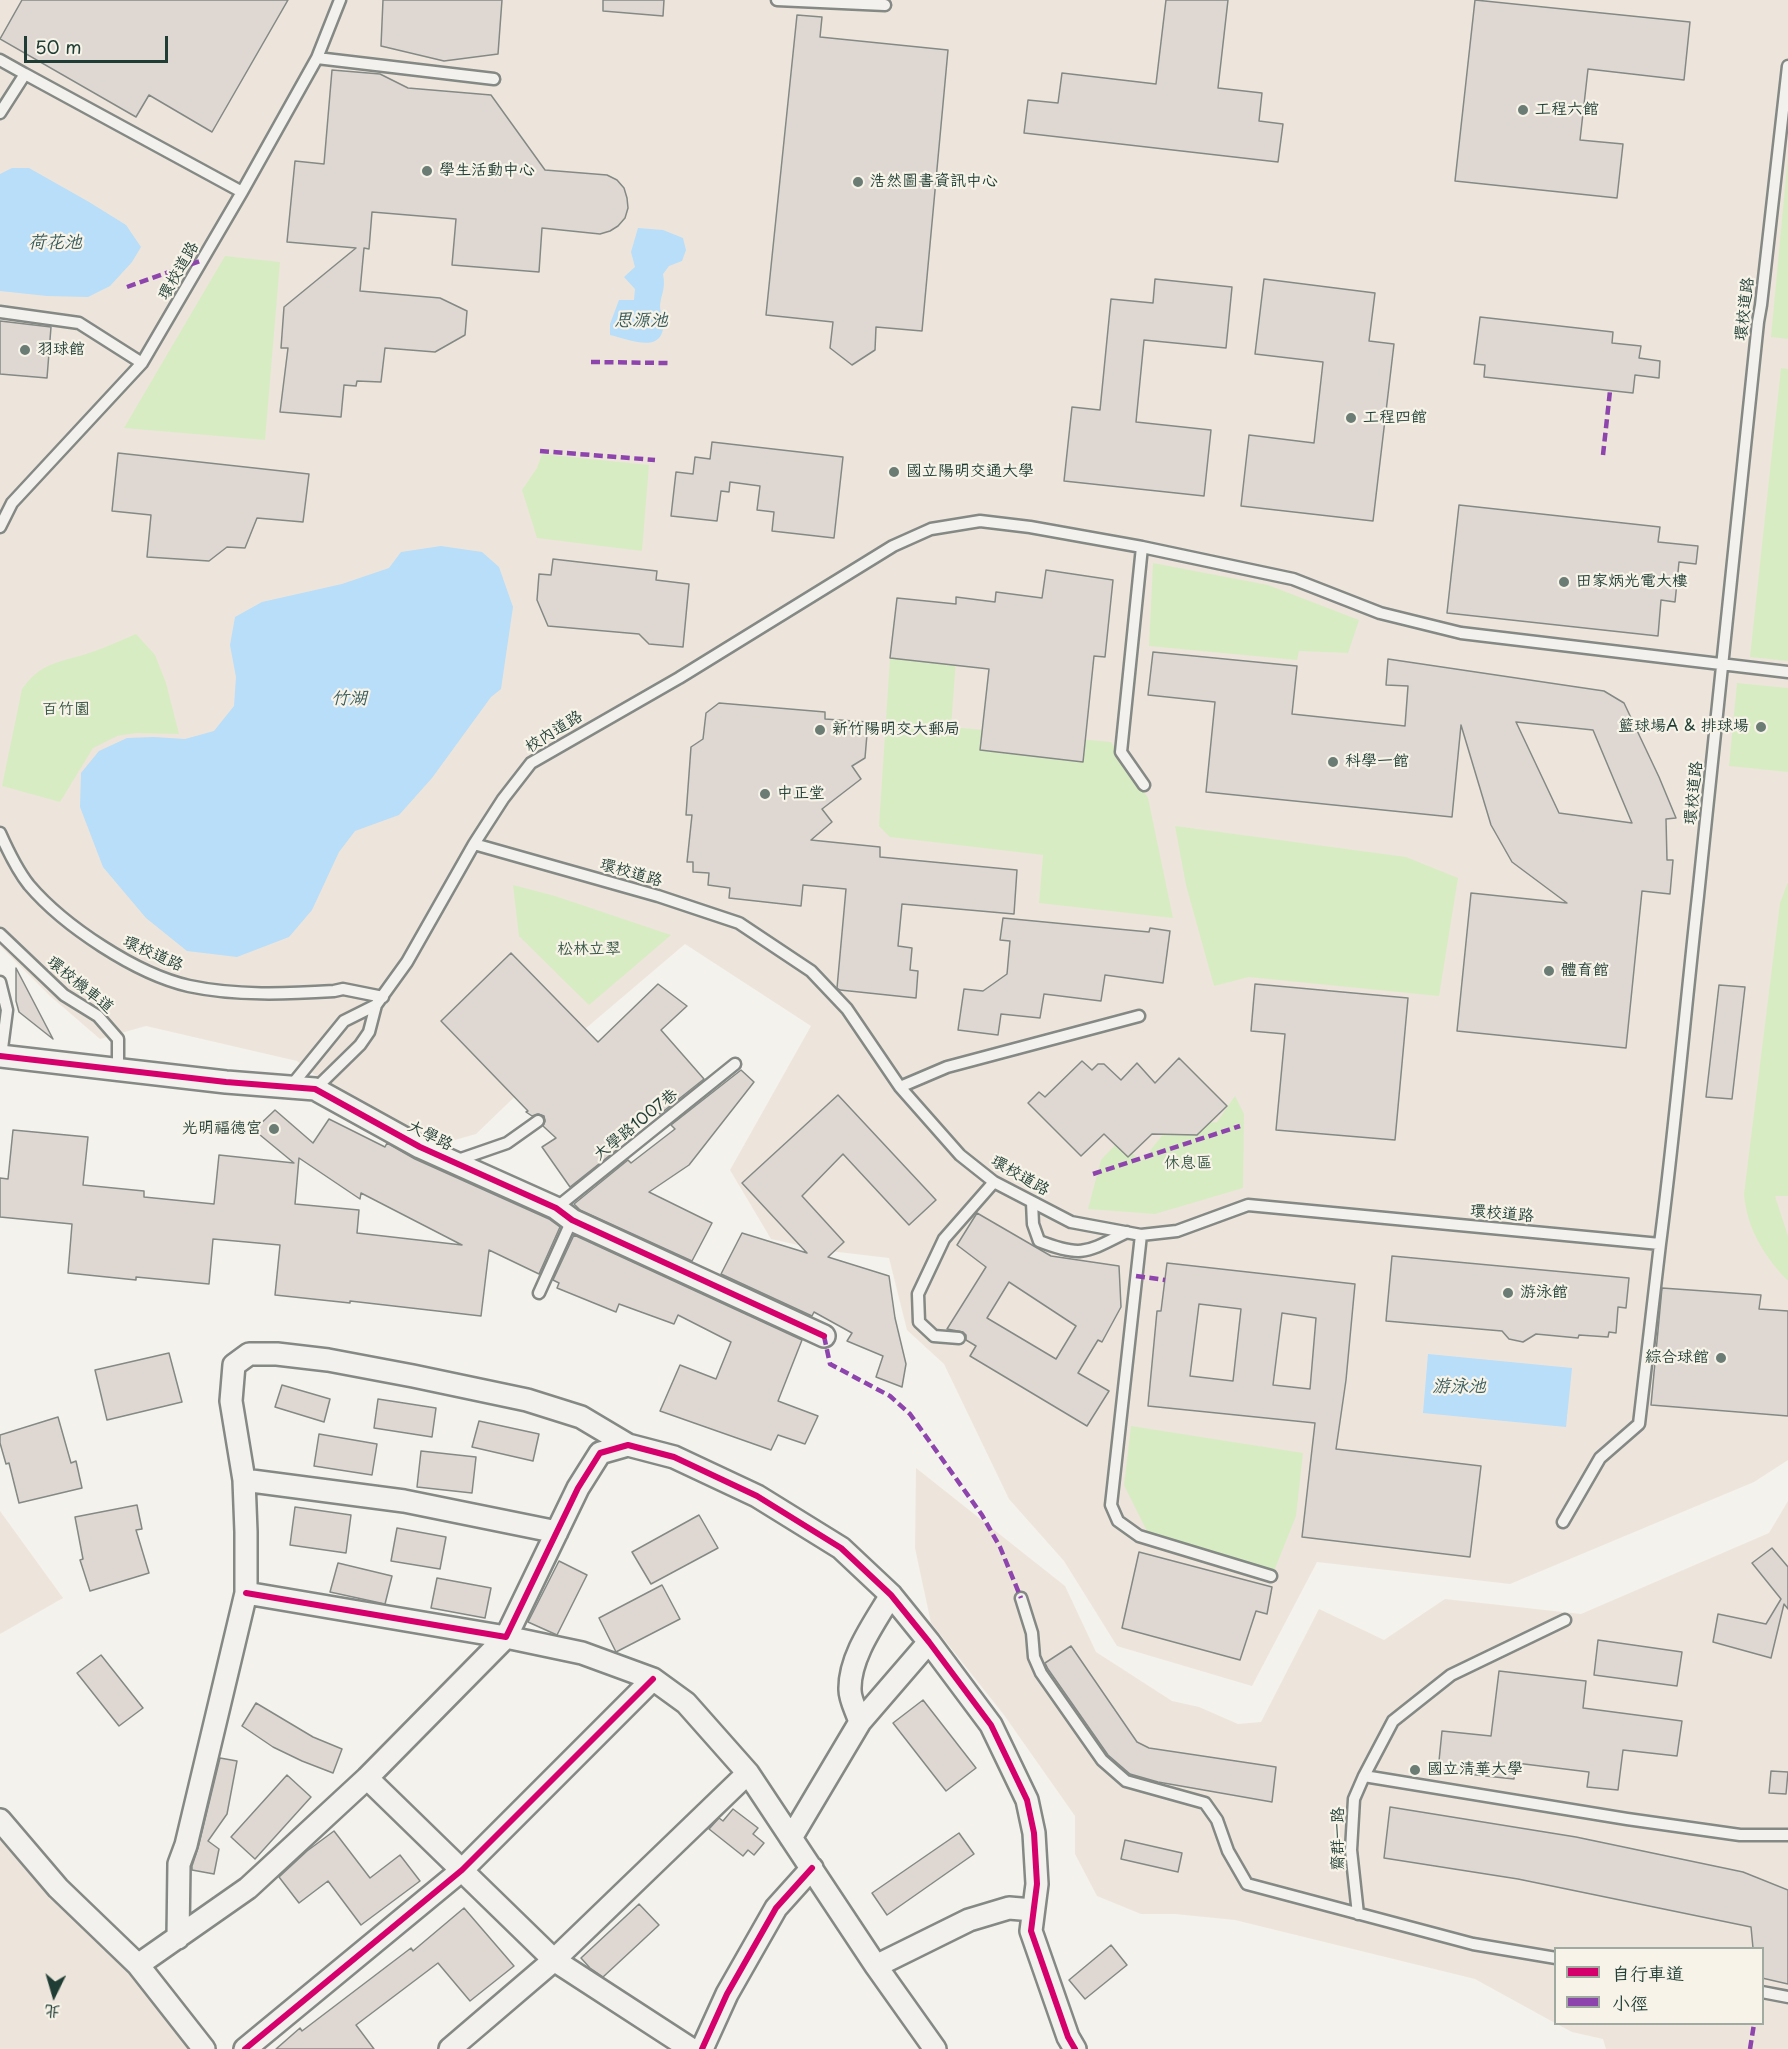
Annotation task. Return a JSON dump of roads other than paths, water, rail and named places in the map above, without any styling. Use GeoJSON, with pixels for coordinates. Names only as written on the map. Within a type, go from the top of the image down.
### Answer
{"type":"FeatureCollection","features":[{"type":"Feature","properties":{"kind":"street","name":"大學路"},"geometry":{"type":"LineString","coordinates":[[0,1056],[226,1082],[315,1089],[410,1142],[824,1336]]}},
{"type":"Feature","properties":{"kind":"street"},"geometry":{"type":"LineString","coordinates":[[177,1938],[179,1864],[186,1845],[246,1593],[244,1480],[231,1401],[234,1365],[249,1354],[277,1354],[328,1360],[527,1400],[581,1417],[628,1445],[674,1457],[757,1496],[841,1548],[891,1595],[991,1725],[1026,1800],[1034,1833],[1037,1884],[1030,1931],[1068,2037],[1075,2049]]}},
{"type":"Feature","properties":{"kind":"street"},"geometry":{"type":"LineString","coordinates":[[138,1965],[249,1888],[367,1778],[506,1637],[578,1488],[600,1453],[628,1445]]}},
{"type":"Feature","properties":{"kind":"street"},"geometry":{"type":"LineString","coordinates":[[244,1480],[404,1501],[557,1532]]}},
{"type":"Feature","properties":{"kind":"street"},"geometry":{"type":"LineString","coordinates":[[246,1593],[506,1637],[582,1653],[653,1680],[686,1702],[748,1773],[876,1966],[935,2049]]}},
{"type":"Feature","properties":{"kind":"street"},"geometry":{"type":"LineString","coordinates":[[861,1722],[850,1692],[851,1673],[873,1624],[891,1595]]}},
{"type":"Feature","properties":{"kind":"street"},"geometry":{"type":"LineString","coordinates":[[791,1838],[861,1722],[929,1642]]}},
{"type":"Feature","properties":{"kind":"street"},"geometry":{"type":"LineString","coordinates":[[245,2049],[462,1870],[653,1680]]}},
{"type":"Feature","properties":{"kind":"street"},"geometry":{"type":"LineString","coordinates":[[450,2049],[554,1959],[748,1773]]}},
{"type":"Feature","properties":{"kind":"street"},"geometry":{"type":"LineString","coordinates":[[367,1778],[554,1959],[692,2049]]}},
{"type":"Feature","properties":{"kind":"street"},"geometry":{"type":"LineString","coordinates":[[0,1820],[58,1888],[138,1965],[204,2049]]}},
{"type":"Feature","properties":{"kind":"street"},"geometry":{"type":"LineString","coordinates":[[702,2049],[727,1994],[776,1908],[812,1868]]}},
{"type":"Feature","properties":{"kind":"street"},"geometry":{"type":"LineString","coordinates":[[876,1966],[969,1920],[1009,1908],[1033,1910]]}},
{"type":"Feature","properties":{"kind":"lane","name":"環校道路"},"geometry":{"type":"LineString","coordinates":[[0,527],[12,503],[142,363],[317,58],[340,0]]}},
{"type":"Feature","properties":{"kind":"lane"},"geometry":{"type":"LineString","coordinates":[[777,0],[885,5]]}},
{"type":"Feature","properties":{"kind":"lane"},"geometry":{"type":"LineString","coordinates":[[317,58],[494,79]]}},
{"type":"Feature","properties":{"kind":"lane"},"geometry":{"type":"LineString","coordinates":[[0,60],[242,192]]}},
{"type":"Feature","properties":{"kind":"lane","name":"環校道路"},"geometry":{"type":"LineString","coordinates":[[474,844],[658,896],[739,923],[811,971],[846,1010],[900,1088],[960,1155],[994,1182],[1071,1222],[1141,1234],[1177,1231],[1248,1205],[1660,1244],[1677,1106],[1758,322],[1788,66]]}},
{"type":"Feature","properties":{"kind":"lane"},"geometry":{"type":"LineString","coordinates":[[0,113],[25,74]]}},
{"type":"Feature","properties":{"kind":"lane"},"geometry":{"type":"LineString","coordinates":[[0,312],[79,323],[142,363]]}},
{"type":"Feature","properties":{"kind":"lane","name":"校內道路"},"geometry":{"type":"LineString","coordinates":[[474,844],[503,799],[531,763],[679,678],[893,546],[931,529],[980,521],[1030,527],[1142,547],[1293,579],[1380,613],[1461,633],[1788,672]]}},
{"type":"Feature","properties":{"kind":"lane"},"geometry":{"type":"LineString","coordinates":[[1142,547],[1121,752],[1144,785]]}},
{"type":"Feature","properties":{"kind":"lane","name":"環校道路"},"geometry":{"type":"LineString","coordinates":[[0,833],[27,882],[43,900],[117,956],[158,976],[189,986],[262,994],[343,989],[380,1001]]}},
{"type":"Feature","properties":{"kind":"lane"},"geometry":{"type":"LineString","coordinates":[[315,1089],[360,1045],[369,1032],[380,1001],[407,962],[474,844]]}},
{"type":"Feature","properties":{"kind":"lane","name":"環校機車道"},"geometry":{"type":"LineString","coordinates":[[0,934],[64,995],[98,1016],[105,1023],[118,1039],[118,1070]]}},
{"type":"Feature","properties":{"kind":"lane"},"geometry":{"type":"LineString","coordinates":[[0,981],[7,1010],[0,1056]]}},
{"type":"Feature","properties":{"kind":"lane"},"geometry":{"type":"LineString","coordinates":[[291,1086],[344,1021],[380,1001]]}},
{"type":"Feature","properties":{"kind":"lane"},"geometry":{"type":"LineString","coordinates":[[900,1088],[947,1067],[1139,1016]]}},
{"type":"Feature","properties":{"kind":"lane","name":"大學路1007巷"},"geometry":{"type":"LineString","coordinates":[[564,1214],[735,1064]]}},
{"type":"Feature","properties":{"kind":"lane"},"geometry":{"type":"LineString","coordinates":[[452,1162],[507,1143],[538,1121]]}},
{"type":"Feature","properties":{"kind":"lane"},"geometry":{"type":"LineString","coordinates":[[959,1338],[934,1336],[919,1322],[918,1294],[944,1239],[994,1182]]}},
{"type":"Feature","properties":{"kind":"lane"},"geometry":{"type":"LineString","coordinates":[[1032,1202],[1034,1224],[1039,1241],[1063,1251],[1088,1251],[1128,1232]]}},
{"type":"Feature","properties":{"kind":"lane"},"geometry":{"type":"LineString","coordinates":[[538,1293],[564,1214]]}},
{"type":"Feature","properties":{"kind":"lane"},"geometry":{"type":"LineString","coordinates":[[1141,1234],[1111,1505],[1118,1521],[1138,1536],[1271,1576]]}},
{"type":"Feature","properties":{"kind":"lane"},"geometry":{"type":"LineString","coordinates":[[1563,1522],[1600,1458],[1639,1424],[1660,1244]]}},
{"type":"Feature","properties":{"kind":"lane"},"geometry":{"type":"LineString","coordinates":[[1021,1598],[1032,1633],[1034,1657],[1041,1672],[1102,1760],[1126,1781],[1205,1803],[1217,1820],[1228,1851],[1247,1884],[1473,1944],[1554,1958]]}},
{"type":"Feature","properties":{"kind":"lane","name":"齋群一路"},"geometry":{"type":"LineString","coordinates":[[1358,1914],[1351,1850],[1354,1799],[1393,1721],[1452,1675],[1565,1620]]}},
{"type":"Feature","properties":{"kind":"lane"},"geometry":{"type":"LineString","coordinates":[[1364,1776],[1740,1835],[1788,1835]]}},
{"type":"Feature","properties":{"kind":"lane"},"geometry":{"type":"LineString","coordinates":[[1764,1992],[1788,1997]]}},
{"type":"Feature","properties":{"kind":"water","name":"荷花池"},"geometry":{"type":"Polygon","coordinates":[[[12,168],[29,168],[126,225],[141,247],[132,262],[110,286],[88,297],[0,291],[0,174],[12,168]]]}},
{"type":"Feature","properties":{"kind":"water","name":"思源池"},"geometry":{"type":"Polygon","coordinates":[[[638,228],[663,230],[683,238],[686,250],[682,261],[669,266],[663,274],[664,288],[660,306],[663,329],[660,337],[648,343],[610,335],[610,324],[619,300],[634,300],[635,289],[624,277],[635,267],[631,252],[638,228]]]}},
{"type":"Feature","properties":{"kind":"water","name":"竹湖"},"geometry":{"type":"Polygon","coordinates":[[[441,546],[482,552],[499,567],[513,607],[501,689],[491,697],[432,778],[399,815],[355,831],[339,852],[312,910],[289,937],[237,957],[187,951],[146,918],[103,867],[80,807],[81,773],[99,751],[127,738],[185,739],[214,731],[234,706],[236,677],[230,645],[235,617],[262,602],[342,584],[389,568],[401,552],[441,546]]]}},
{"type":"Feature","properties":{"kind":"water","name":"游泳池"},"geometry":{"type":"Polygon","coordinates":[[[1428,1354],[1572,1368],[1566,1427],[1423,1413],[1428,1354]]]}},
{"type":"Feature","properties":{"kind":"place","name":"工程六館"},"geometry":{"type":"Point","coordinates":[1523,110]}},
{"type":"Feature","properties":{"kind":"place","name":"學生活動中心"},"geometry":{"type":"Point","coordinates":[427,171]}},
{"type":"Feature","properties":{"kind":"place","name":"浩然圖書資訊中心"},"geometry":{"type":"Point","coordinates":[858,182]}},
{"type":"Feature","properties":{"kind":"place","name":"羽球館"},"geometry":{"type":"Point","coordinates":[25,350]}},
{"type":"Feature","properties":{"kind":"place","name":"工程四館"},"geometry":{"type":"Point","coordinates":[1351,418]}},
{"type":"Feature","properties":{"kind":"place","name":"國立陽明交通大學"},"geometry":{"type":"Point","coordinates":[894,472]}},
{"type":"Feature","properties":{"kind":"place","name":"田家炳光電大樓"},"geometry":{"type":"Point","coordinates":[1564,582]}},
{"type":"Feature","properties":{"kind":"place","name":"籃球場A & 排球場"},"geometry":{"type":"Point","coordinates":[1761,727]}},
{"type":"Feature","properties":{"kind":"place","name":"新竹陽明交大郵局"},"geometry":{"type":"Point","coordinates":[820,730]}},
{"type":"Feature","properties":{"kind":"place","name":"科學一館"},"geometry":{"type":"Point","coordinates":[1333,762]}},
{"type":"Feature","properties":{"kind":"place","name":"中正堂"},"geometry":{"type":"Point","coordinates":[765,794]}},
{"type":"Feature","properties":{"kind":"place","name":"體育館"},"geometry":{"type":"Point","coordinates":[1549,971]}},
{"type":"Feature","properties":{"kind":"place","name":"光明福德宮"},"geometry":{"type":"Point","coordinates":[274,1129]}},
{"type":"Feature","properties":{"kind":"place","name":"游泳館"},"geometry":{"type":"Point","coordinates":[1508,1293]}},
{"type":"Feature","properties":{"kind":"place","name":"綜合球館"},"geometry":{"type":"Point","coordinates":[1721,1358]}},
{"type":"Feature","properties":{"kind":"place","name":"國立清華大學"},"geometry":{"type":"Point","coordinates":[1415,1770]}},
{"type":"Feature","properties":{"kind":"park label","name":"百竹園"},"geometry":{"type":"Point","coordinates":[66,710]}},
{"type":"Feature","properties":{"kind":"park label","name":"松林立翠"},"geometry":{"type":"Point","coordinates":[589,950]}},
{"type":"Feature","properties":{"kind":"park label","name":"休息區"},"geometry":{"type":"Point","coordinates":[1188,1164]}}]}
